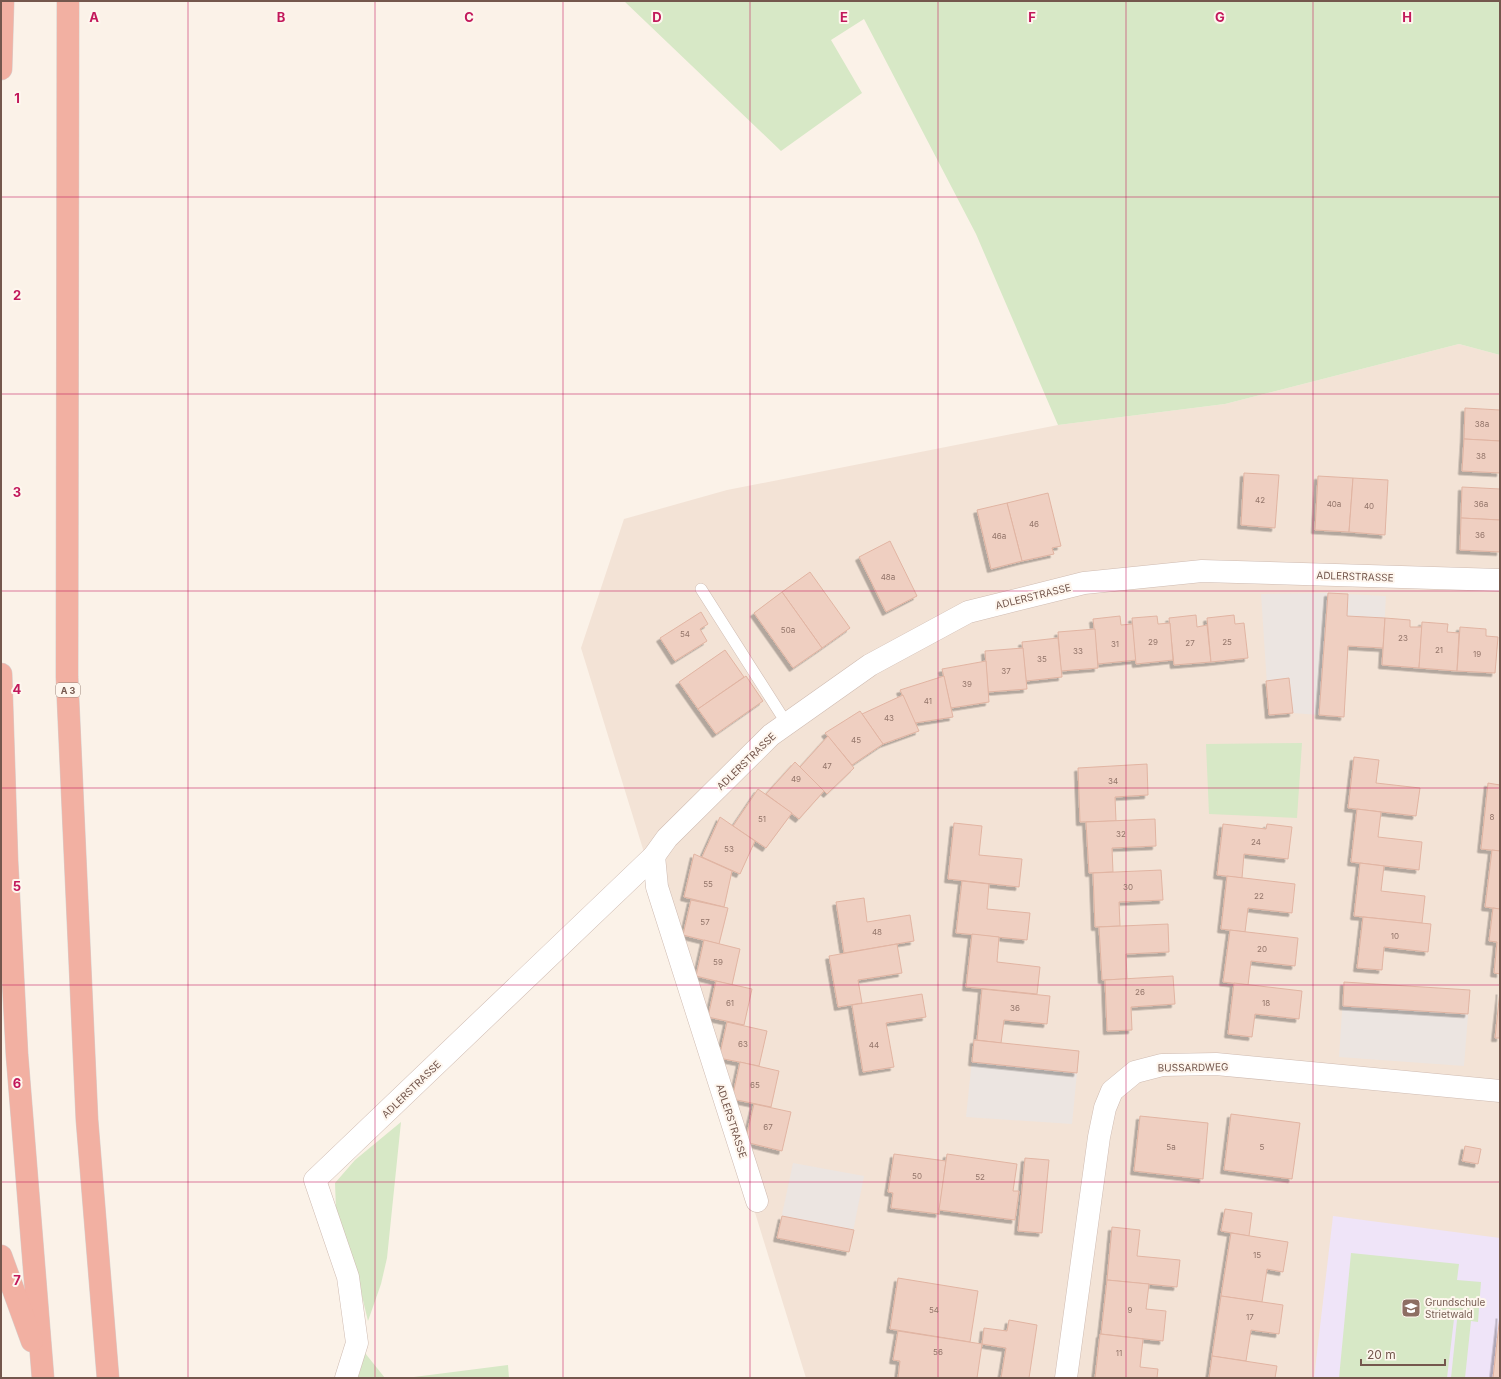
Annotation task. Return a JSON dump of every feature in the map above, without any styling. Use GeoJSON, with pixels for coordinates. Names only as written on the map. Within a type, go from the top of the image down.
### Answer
{"type":"FeatureCollection","features":[{"type":"Feature","properties":{"kind":"highway"},"geometry":{"type":"LineString","coordinates":[[1,69],[3,1]]}},
{"type":"Feature","properties":{"kind":"highway","name":"A 3"},"geometry":{"type":"LineString","coordinates":[[68,1],[67,677],[87,1120],[108,1378]]}},
{"type":"Feature","properties":{"kind":"highway"},"geometry":{"type":"LineString","coordinates":[[1,674],[7,861],[17,1056],[42,1372]]}},
{"type":"Feature","properties":{"kind":"highway"},"geometry":{"type":"LineString","coordinates":[[1,1256],[42,1372]]}},
{"type":"Feature","properties":{"kind":"street","name":"ADLERSTRASSE"},"geometry":{"type":"LineString","coordinates":[[346,1378],[357,1343],[348,1277],[316,1180],[654,856],[673,833],[771,735],[870,664],[968,612],[1084,584],[1202,571],[1500,580]]}},
{"type":"Feature","properties":{"kind":"street","name":"ADLERSTRASSE"},"geometry":{"type":"LineString","coordinates":[[654,856],[657,887],[757,1201]]}},
{"type":"Feature","properties":{"kind":"street","name":"BUSSARDWEG"},"geometry":{"type":"LineString","coordinates":[[1066,1378],[1099,1137],[1105,1108],[1112,1091],[1135,1072],[1162,1065],[1216,1064],[1500,1091]]}},
{"type":"Feature","properties":{"kind":"lane"},"geometry":{"type":"LineString","coordinates":[[701,588],[787,724]]}},
{"type":"Feature","properties":{"kind":"shaded area"},"geometry":{"type":"Polygon","coordinates":[[[1459,344],[1500,355],[1500,1378],[806,1378],[581,648],[624,519],[727,490],[1058,425],[1225,404],[1459,344]]]}},
{"type":"Feature","properties":{"kind":"shaded area"},"geometry":{"type":"Polygon","coordinates":[[[1328,593],[1386,596],[1383,648],[1348,646],[1344,717],[1293,713],[1269,715],[1261,594],[1328,593]]]}},
{"type":"Feature","properties":{"kind":"shaded area"},"geometry":{"type":"Polygon","coordinates":[[[1344,982],[1470,990],[1464,1066],[1339,1057],[1344,982]]]}},
{"type":"Feature","properties":{"kind":"shaded area"},"geometry":{"type":"Polygon","coordinates":[[[974,1040],[1077,1073],[1072,1124],[966,1117],[974,1040]]]}},
{"type":"Feature","properties":{"kind":"shaded area"},"geometry":{"type":"Polygon","coordinates":[[[793,1163],[864,1176],[849,1252],[777,1238],[793,1163]]]}},
{"type":"Feature","properties":{"kind":"shaded area","name":"Grundschule Strietwald"},"geometry":{"type":"Polygon","coordinates":[[[1333,1216],[1500,1238],[1500,1378],[1314,1378],[1333,1216]]]}},
{"type":"Feature","properties":{"kind":"green space"},"geometry":{"type":"Polygon","coordinates":[[[624,1],[1500,1],[1500,355],[1459,344],[1225,404],[1058,425],[976,234],[864,19],[831,40],[862,93],[781,151],[624,1]]]}},
{"type":"Feature","properties":{"kind":"green space"},"geometry":{"type":"Polygon","coordinates":[[[1302,743],[1297,818],[1209,814],[1206,744],[1302,743]]]}},
{"type":"Feature","properties":{"kind":"green space"},"geometry":{"type":"Polygon","coordinates":[[[401,1122],[387,1258],[381,1284],[368,1321],[359,1284],[336,1210],[335,1183],[355,1160],[401,1122]]]}},
{"type":"Feature","properties":{"kind":"green space"},"geometry":{"type":"Polygon","coordinates":[[[1351,1253],[1459,1264],[1457,1280],[1481,1282],[1478,1322],[1471,1321],[1465,1378],[1451,1378],[1457,1320],[1454,1319],[1447,1378],[1339,1378],[1351,1253]]]}},
{"type":"Feature","properties":{"kind":"green space"},"geometry":{"type":"Polygon","coordinates":[[[365,1353],[385,1378],[358,1378],[365,1353]]]}},
{"type":"Feature","properties":{"kind":"green space"},"geometry":{"type":"Polygon","coordinates":[[[508,1365],[509,1378],[406,1378],[508,1365]]]}},
{"type":"Feature","properties":{"kind":"building"},"geometry":{"type":"Polygon","coordinates":[[[1465,408],[1500,410],[1500,441],[1464,439],[1465,408]]]}},
{"type":"Feature","properties":{"kind":"building"},"geometry":{"type":"Polygon","coordinates":[[[1464,439],[1500,441],[1500,473],[1462,471],[1464,439]]]}},
{"type":"Feature","properties":{"kind":"building"},"geometry":{"type":"Polygon","coordinates":[[[1244,473],[1279,475],[1275,528],[1241,525],[1244,473]]]}},
{"type":"Feature","properties":{"kind":"building"},"geometry":{"type":"Polygon","coordinates":[[[1318,476],[1353,478],[1349,532],[1315,530],[1318,476]]]}},
{"type":"Feature","properties":{"kind":"building"},"geometry":{"type":"Polygon","coordinates":[[[1353,478],[1388,480],[1385,535],[1349,532],[1353,478]]]}},
{"type":"Feature","properties":{"kind":"building"},"geometry":{"type":"Polygon","coordinates":[[[1462,487],[1500,489],[1500,520],[1461,518],[1462,487]]]}},
{"type":"Feature","properties":{"kind":"building"},"geometry":{"type":"Polygon","coordinates":[[[1048,493],[1061,546],[1052,548],[1054,554],[1022,561],[1007,503],[1048,493]]]}},
{"type":"Feature","properties":{"kind":"building"},"geometry":{"type":"Polygon","coordinates":[[[1007,503],[1022,561],[991,569],[977,510],[1007,503]]]}},
{"type":"Feature","properties":{"kind":"building"},"geometry":{"type":"Polygon","coordinates":[[[1461,518],[1500,520],[1500,552],[1460,550],[1461,518]]]}},
{"type":"Feature","properties":{"kind":"building"},"geometry":{"type":"Polygon","coordinates":[[[890,541],[917,596],[886,612],[859,557],[890,541]]]}},
{"type":"Feature","properties":{"kind":"building"},"geometry":{"type":"Polygon","coordinates":[[[810,572],[850,628],[822,648],[782,592],[810,572]]]}},
{"type":"Feature","properties":{"kind":"building"},"geometry":{"type":"Polygon","coordinates":[[[782,592],[822,648],[793,668],[754,613],[782,592]]]}},
{"type":"Feature","properties":{"kind":"building"},"geometry":{"type":"Polygon","coordinates":[[[1328,593],[1348,594],[1347,616],[1385,618],[1383,648],[1348,646],[1344,717],[1319,715],[1328,593]]]}},
{"type":"Feature","properties":{"kind":"building"},"geometry":{"type":"Polygon","coordinates":[[[701,612],[708,624],[700,629],[707,641],[675,661],[660,638],[701,612]]]}},
{"type":"Feature","properties":{"kind":"building"},"geometry":{"type":"Polygon","coordinates":[[[1196,615],[1197,627],[1207,625],[1211,662],[1174,665],[1169,618],[1196,615]]]}},
{"type":"Feature","properties":{"kind":"building"},"geometry":{"type":"Polygon","coordinates":[[[1234,615],[1235,624],[1244,623],[1248,658],[1211,662],[1207,618],[1234,615]]]}},
{"type":"Feature","properties":{"kind":"building"},"geometry":{"type":"Polygon","coordinates":[[[1120,616],[1121,625],[1133,624],[1136,660],[1098,664],[1093,619],[1120,616]]]}},
{"type":"Feature","properties":{"kind":"building"},"geometry":{"type":"Polygon","coordinates":[[[1157,616],[1158,624],[1170,623],[1173,660],[1136,664],[1132,618],[1157,616]]]}},
{"type":"Feature","properties":{"kind":"building"},"geometry":{"type":"Polygon","coordinates":[[[1385,618],[1410,620],[1410,627],[1422,627],[1419,668],[1382,665],[1385,618]]]}},
{"type":"Feature","properties":{"kind":"building"},"geometry":{"type":"Polygon","coordinates":[[[1422,622],[1448,624],[1447,632],[1459,633],[1457,671],[1419,668],[1422,622]]]}},
{"type":"Feature","properties":{"kind":"building"},"geometry":{"type":"Polygon","coordinates":[[[1460,627],[1486,629],[1486,636],[1498,637],[1495,673],[1457,671],[1460,627]]]}},
{"type":"Feature","properties":{"kind":"building"},"geometry":{"type":"Polygon","coordinates":[[[1095,629],[1098,668],[1061,671],[1058,632],[1095,629]]]}},
{"type":"Feature","properties":{"kind":"building"},"geometry":{"type":"Polygon","coordinates":[[[1058,638],[1062,677],[1026,681],[1022,642],[1058,638]]]}},
{"type":"Feature","properties":{"kind":"building"},"geometry":{"type":"Polygon","coordinates":[[[1023,648],[1027,689],[988,692],[985,651],[1023,648]]]}},
{"type":"Feature","properties":{"kind":"building"},"geometry":{"type":"Polygon","coordinates":[[[725,650],[744,677],[698,709],[679,682],[725,650]]]}},
{"type":"Feature","properties":{"kind":"building"},"geometry":{"type":"Polygon","coordinates":[[[986,661],[989,702],[951,708],[942,669],[986,661]]]}},
{"type":"Feature","properties":{"kind":"building"},"geometry":{"type":"Polygon","coordinates":[[[746,676],[763,701],[716,734],[698,709],[746,676]]]}},
{"type":"Feature","properties":{"kind":"building"},"geometry":{"type":"Polygon","coordinates":[[[944,676],[953,717],[915,723],[900,690],[944,676]]]}},
{"type":"Feature","properties":{"kind":"building"},"geometry":{"type":"Polygon","coordinates":[[[1289,678],[1293,713],[1269,715],[1266,681],[1289,678]]]}},
{"type":"Feature","properties":{"kind":"building"},"geometry":{"type":"Polygon","coordinates":[[[903,695],[919,731],[883,744],[862,714],[903,695]]]}},
{"type":"Feature","properties":{"kind":"building"},"geometry":{"type":"Polygon","coordinates":[[[860,711],[883,744],[852,765],[825,733],[860,711]]]}},
{"type":"Feature","properties":{"kind":"building"},"geometry":{"type":"Polygon","coordinates":[[[828,736],[854,768],[827,794],[800,767],[828,736]]]}},
{"type":"Feature","properties":{"kind":"building"},"geometry":{"type":"Polygon","coordinates":[[[1354,757],[1379,760],[1376,783],[1420,788],[1416,816],[1348,808],[1354,757]]]}},
{"type":"Feature","properties":{"kind":"building"},"geometry":{"type":"Polygon","coordinates":[[[795,762],[824,791],[799,819],[766,794],[795,762]]]}},
{"type":"Feature","properties":{"kind":"building"},"geometry":{"type":"Polygon","coordinates":[[[1147,764],[1148,795],[1115,797],[1116,821],[1080,822],[1078,768],[1147,764]]]}},
{"type":"Feature","properties":{"kind":"building"},"geometry":{"type":"Polygon","coordinates":[[[1488,783],[1500,785],[1500,851],[1481,849],[1488,783]]]}},
{"type":"Feature","properties":{"kind":"building"},"geometry":{"type":"Polygon","coordinates":[[[758,789],[792,813],[766,848],[733,826],[758,789]]]}},
{"type":"Feature","properties":{"kind":"building"},"geometry":{"type":"Polygon","coordinates":[[[1357,809],[1381,812],[1378,837],[1422,842],[1419,870],[1351,862],[1357,809]]]}},
{"type":"Feature","properties":{"kind":"building"},"geometry":{"type":"Polygon","coordinates":[[[720,817],[755,841],[740,874],[702,857],[720,817]]]}},
{"type":"Feature","properties":{"kind":"building"},"geometry":{"type":"Polygon","coordinates":[[[1155,819],[1156,846],[1112,848],[1113,872],[1089,873],[1086,822],[1155,819]]]}},
{"type":"Feature","properties":{"kind":"building"},"geometry":{"type":"Polygon","coordinates":[[[954,823],[982,826],[979,855],[1022,859],[1019,887],[948,879],[954,823]]]}},
{"type":"Feature","properties":{"kind":"building"},"geometry":{"type":"Polygon","coordinates":[[[1223,824],[1266,829],[1267,824],[1292,827],[1288,859],[1244,854],[1242,878],[1217,875],[1223,824]]]}},
{"type":"Feature","properties":{"kind":"building"},"geometry":{"type":"Polygon","coordinates":[[[1492,850],[1500,851],[1500,909],[1485,907],[1492,850]]]}},
{"type":"Feature","properties":{"kind":"building"},"geometry":{"type":"Polygon","coordinates":[[[694,854],[732,871],[724,907],[684,897],[694,854]]]}},
{"type":"Feature","properties":{"kind":"building"},"geometry":{"type":"Polygon","coordinates":[[[1360,863],[1384,866],[1381,891],[1425,896],[1422,923],[1354,916],[1360,863]]]}},
{"type":"Feature","properties":{"kind":"building"},"geometry":{"type":"Polygon","coordinates":[[[1161,870],[1163,900],[1119,902],[1120,926],[1095,927],[1093,873],[1161,870]]]}},
{"type":"Feature","properties":{"kind":"building"},"geometry":{"type":"Polygon","coordinates":[[[1227,876],[1295,884],[1292,913],[1248,908],[1245,932],[1221,929],[1227,876]]]}},
{"type":"Feature","properties":{"kind":"building"},"geometry":{"type":"Polygon","coordinates":[[[962,881],[989,884],[987,909],[1030,913],[1027,940],[956,933],[962,881]]]}},
{"type":"Feature","properties":{"kind":"building"},"geometry":{"type":"Polygon","coordinates":[[[864,898],[867,922],[910,915],[914,941],[844,953],[836,902],[864,898]]]}},
{"type":"Feature","properties":{"kind":"building"},"geometry":{"type":"Polygon","coordinates":[[[691,900],[728,908],[719,944],[683,935],[691,900]]]}},
{"type":"Feature","properties":{"kind":"building"},"geometry":{"type":"Polygon","coordinates":[[[1493,908],[1500,909],[1500,974],[1494,973],[1497,942],[1489,941],[1493,908]]]}},
{"type":"Feature","properties":{"kind":"building"},"geometry":{"type":"Polygon","coordinates":[[[1363,917],[1431,924],[1428,952],[1384,947],[1382,970],[1357,968],[1363,917]]]}},
{"type":"Feature","properties":{"kind":"building"},"geometry":{"type":"Polygon","coordinates":[[[1168,924],[1169,952],[1126,954],[1127,979],[1102,980],[1099,927],[1168,924]]]}},
{"type":"Feature","properties":{"kind":"building"},"geometry":{"type":"Polygon","coordinates":[[[1230,930],[1298,938],[1295,966],[1251,961],[1248,985],[1223,982],[1230,930]]]}},
{"type":"Feature","properties":{"kind":"building"},"geometry":{"type":"Polygon","coordinates":[[[972,934],[999,937],[997,962],[1040,967],[1037,994],[966,987],[972,934]]]}},
{"type":"Feature","properties":{"kind":"building"},"geometry":{"type":"Polygon","coordinates":[[[704,940],[740,949],[732,985],[696,976],[704,940]]]}},
{"type":"Feature","properties":{"kind":"building"},"geometry":{"type":"Polygon","coordinates":[[[897,944],[902,973],[858,980],[862,1003],[838,1007],[829,956],[897,944]]]}},
{"type":"Feature","properties":{"kind":"building"},"geometry":{"type":"Polygon","coordinates":[[[1173,976],[1175,1004],[1131,1007],[1132,1030],[1107,1031],[1105,980],[1173,976]]]}},
{"type":"Feature","properties":{"kind":"building"},"geometry":{"type":"Polygon","coordinates":[[[716,981],[752,989],[744,1025],[708,1017],[716,981]]]}},
{"type":"Feature","properties":{"kind":"building"},"geometry":{"type":"Polygon","coordinates":[[[1344,982],[1470,990],[1468,1014],[1343,1006],[1344,982]]]}},
{"type":"Feature","properties":{"kind":"building"},"geometry":{"type":"Polygon","coordinates":[[[1234,983],[1302,991],[1299,1019],[1255,1014],[1252,1037],[1228,1034],[1234,983]]]}},
{"type":"Feature","properties":{"kind":"building"},"geometry":{"type":"Polygon","coordinates":[[[982,989],[1050,996],[1047,1024],[1004,1020],[1001,1043],[977,1040],[982,989]]]}},
{"type":"Feature","properties":{"kind":"building"},"geometry":{"type":"Polygon","coordinates":[[[1500,991],[1500,1038],[1495,1038],[1500,991]]]}},
{"type":"Feature","properties":{"kind":"building"},"geometry":{"type":"Polygon","coordinates":[[[922,994],[926,1017],[886,1023],[894,1067],[863,1072],[852,1005],[922,994]]]}},
{"type":"Feature","properties":{"kind":"building"},"geometry":{"type":"Polygon","coordinates":[[[727,1022],[767,1031],[759,1066],[719,1058],[727,1022]]]}},
{"type":"Feature","properties":{"kind":"building"},"geometry":{"type":"Polygon","coordinates":[[[974,1040],[1079,1051],[1077,1073],[972,1062],[974,1040]]]}},
{"type":"Feature","properties":{"kind":"building"},"geometry":{"type":"Polygon","coordinates":[[[740,1062],[779,1071],[771,1107],[732,1099],[740,1062]]]}},
{"type":"Feature","properties":{"kind":"building"},"geometry":{"type":"Polygon","coordinates":[[[754,1104],[791,1112],[782,1151],[745,1142],[754,1104]]]}},
{"type":"Feature","properties":{"kind":"building"},"geometry":{"type":"Polygon","coordinates":[[[1231,1114],[1300,1123],[1292,1179],[1224,1170],[1231,1114]]]}},
{"type":"Feature","properties":{"kind":"building"},"geometry":{"type":"Polygon","coordinates":[[[1140,1116],[1208,1123],[1203,1179],[1134,1171],[1140,1116]]]}},
{"type":"Feature","properties":{"kind":"building"},"geometry":{"type":"Polygon","coordinates":[[[1465,1146],[1481,1149],[1478,1164],[1462,1161],[1465,1146]]]}},
{"type":"Feature","properties":{"kind":"building"},"geometry":{"type":"Polygon","coordinates":[[[894,1154],[946,1161],[939,1214],[891,1208],[893,1193],[888,1192],[894,1154]]]}},
{"type":"Feature","properties":{"kind":"building"},"geometry":{"type":"Polygon","coordinates":[[[947,1154],[1017,1164],[1013,1191],[1019,1191],[1015,1220],[939,1210],[947,1154]]]}},
{"type":"Feature","properties":{"kind":"building"},"geometry":{"type":"Polygon","coordinates":[[[1025,1158],[1049,1160],[1042,1233],[1018,1231],[1025,1158]]]}},
{"type":"Feature","properties":{"kind":"building"},"geometry":{"type":"Polygon","coordinates":[[[1225,1209],[1252,1213],[1249,1236],[1221,1231],[1225,1209]]]}},
{"type":"Feature","properties":{"kind":"building"},"geometry":{"type":"Polygon","coordinates":[[[782,1216],[854,1230],[849,1252],[777,1238],[782,1216]]]}},
{"type":"Feature","properties":{"kind":"building"},"geometry":{"type":"Polygon","coordinates":[[[1112,1227],[1140,1230],[1137,1256],[1180,1260],[1177,1287],[1107,1280],[1112,1227]]]}},
{"type":"Feature","properties":{"kind":"building"},"geometry":{"type":"Polygon","coordinates":[[[1231,1233],[1288,1242],[1283,1272],[1267,1269],[1262,1302],[1221,1296],[1231,1233]]]}},
{"type":"Feature","properties":{"kind":"building"},"geometry":{"type":"Polygon","coordinates":[[[898,1278],[978,1291],[970,1342],[890,1329],[898,1278]]]}},
{"type":"Feature","properties":{"kind":"building"},"geometry":{"type":"Polygon","coordinates":[[[1107,1280],[1149,1284],[1146,1309],[1166,1311],[1163,1341],[1101,1334],[1107,1280]]]}},
{"type":"Feature","properties":{"kind":"building"},"geometry":{"type":"Polygon","coordinates":[[[1221,1296],[1283,1305],[1279,1334],[1251,1330],[1246,1361],[1212,1356],[1221,1296]]]}},
{"type":"Feature","properties":{"kind":"building"},"geometry":{"type":"Polygon","coordinates":[[[1500,1315],[1500,1378],[1493,1378],[1500,1315]]]}},
{"type":"Feature","properties":{"kind":"building"},"geometry":{"type":"Polygon","coordinates":[[[1009,1320],[1037,1325],[1029,1378],[1001,1378],[1006,1348],[982,1344],[984,1328],[1007,1331],[1009,1320]]]}},
{"type":"Feature","properties":{"kind":"building"},"geometry":{"type":"Polygon","coordinates":[[[898,1331],[982,1344],[977,1378],[898,1378],[900,1361],[893,1360],[898,1331]]]}},
{"type":"Feature","properties":{"kind":"building"},"geometry":{"type":"Polygon","coordinates":[[[1100,1334],[1143,1339],[1140,1367],[1158,1369],[1157,1378],[1095,1378],[1100,1334]]]}},
{"type":"Feature","properties":{"kind":"building"},"geometry":{"type":"Polygon","coordinates":[[[1212,1356],[1277,1366],[1275,1378],[1209,1378],[1212,1356]]]}},
{"type":"Feature","properties":{"kind":"place","name":"Grundschule Strietwald"},"geometry":{"type":"Point","coordinates":[1411,1308]}}]}
